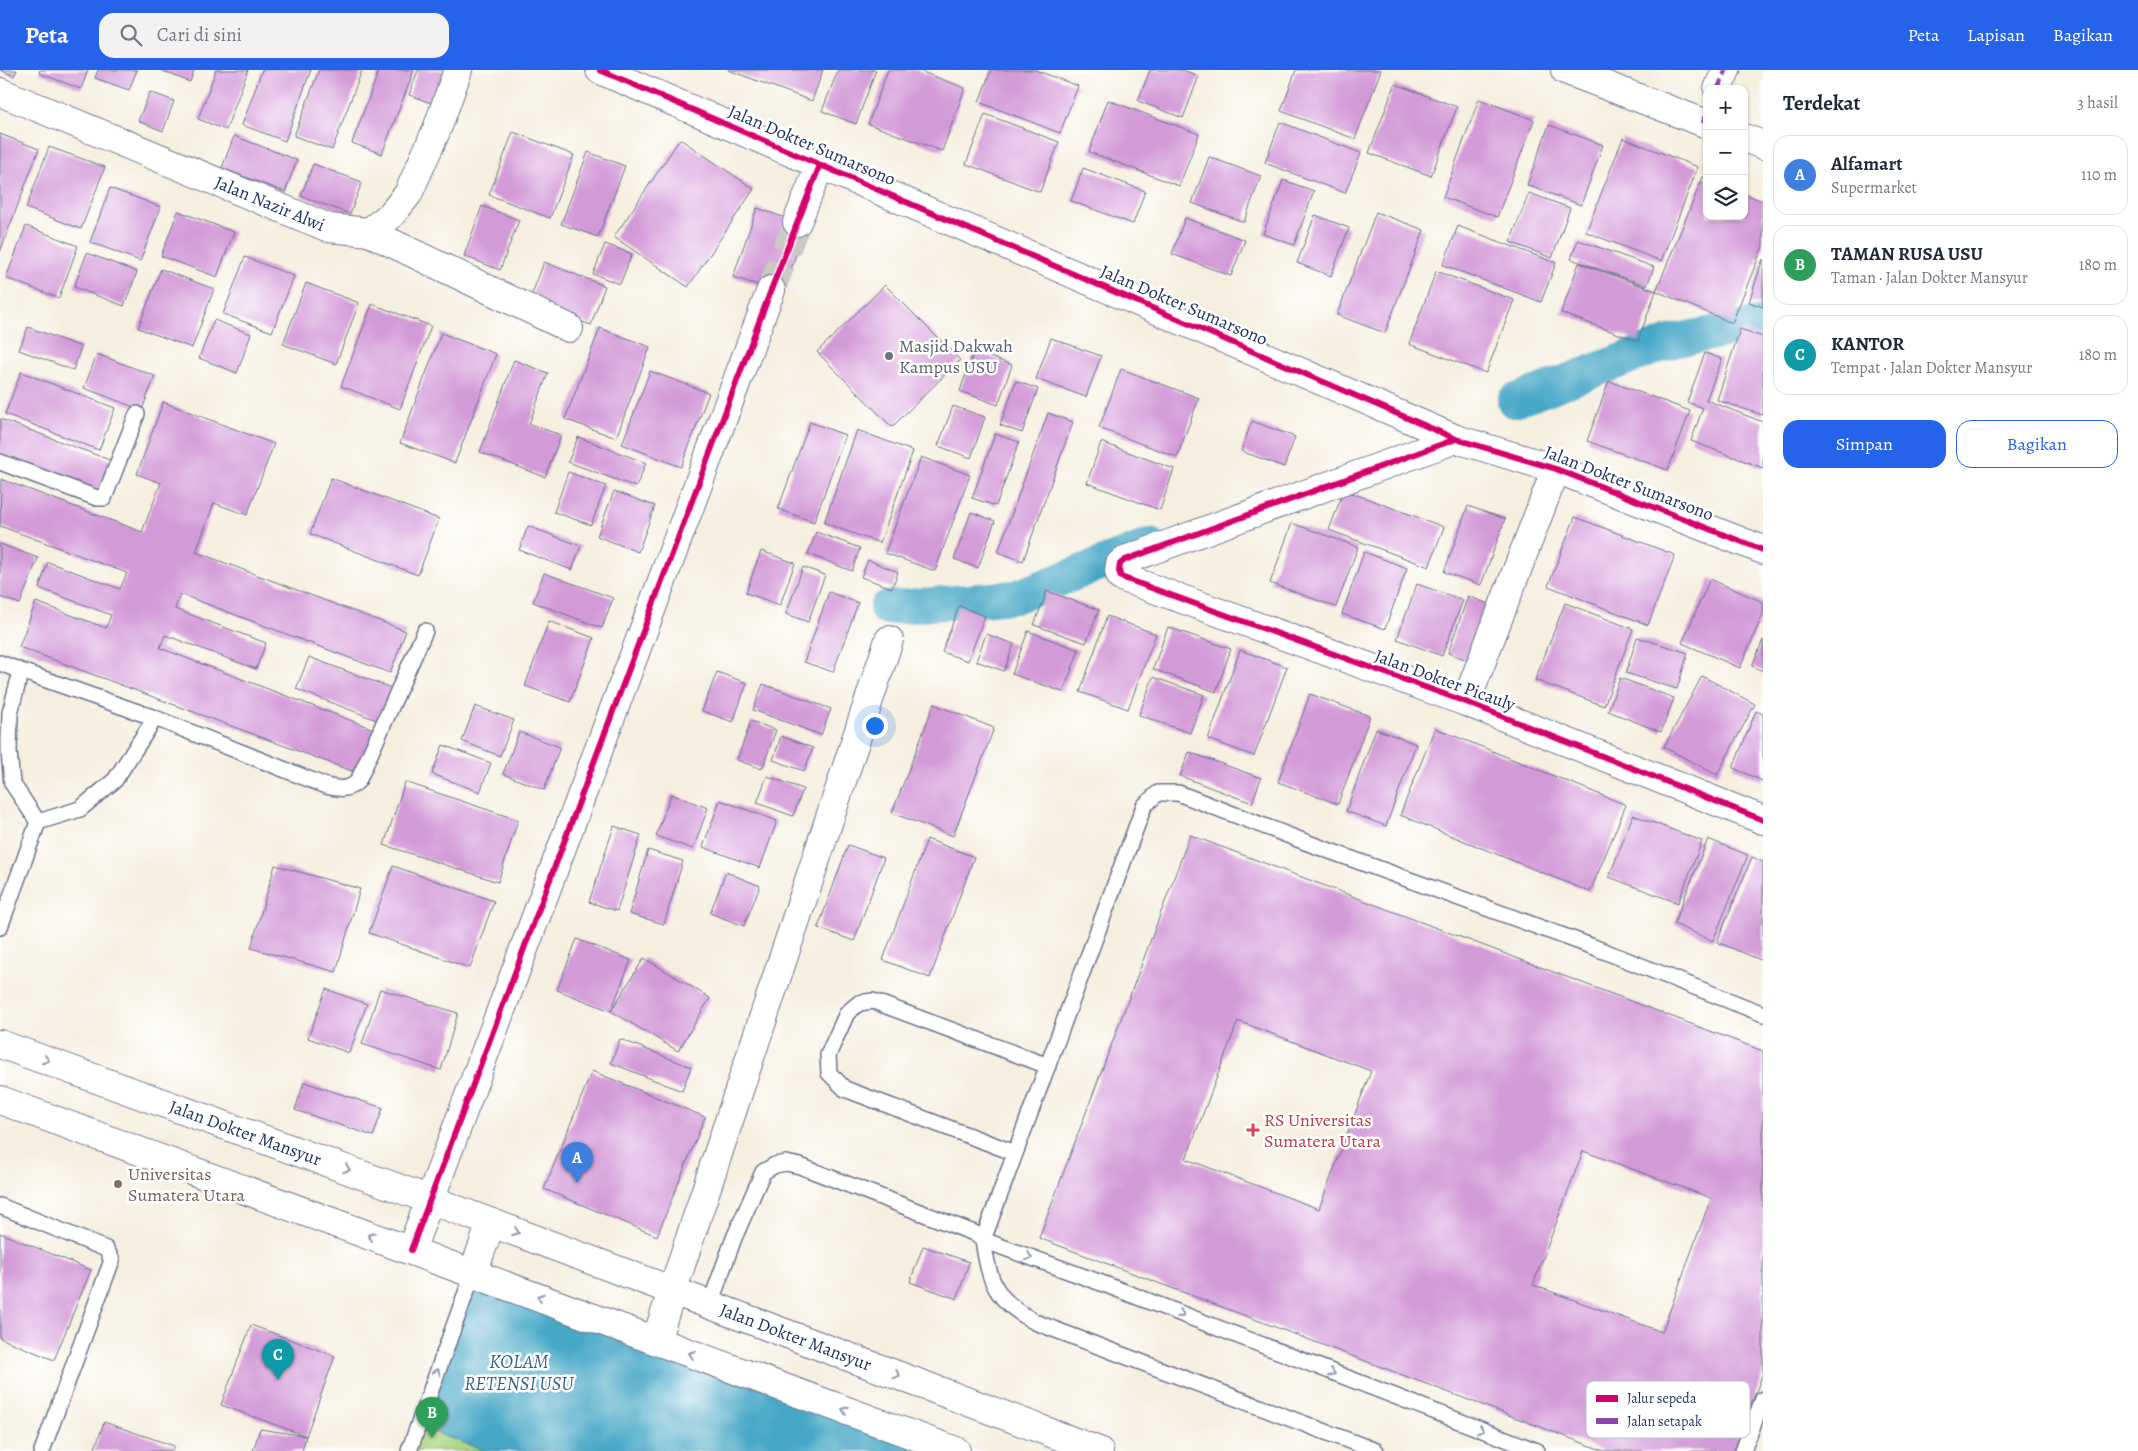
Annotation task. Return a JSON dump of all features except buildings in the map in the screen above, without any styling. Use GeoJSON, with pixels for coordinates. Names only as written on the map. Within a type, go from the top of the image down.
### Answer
{"type":"FeatureCollection","features":[{"type":"Feature","properties":{"kind":"street"},"geometry":{"type":"LineString","coordinates":[[369,232],[391,215],[408,194],[437,129],[458,70]]}},
{"type":"Feature","properties":{"kind":"street","name":"Jalan Dokter Sumarsono"},"geometry":{"type":"LineString","coordinates":[[600,70],[1456,439],[1556,470],[1763,550]]}},
{"type":"Feature","properties":{"kind":"street"},"geometry":{"type":"LineString","coordinates":[[1565,70],[1703,119]]}},
{"type":"Feature","properties":{"kind":"street"},"geometry":{"type":"LineString","coordinates":[[1720,85],[1726,70]]}},
{"type":"Feature","properties":{"kind":"street","name":"Jalan Nazir Alwi"},"geometry":{"type":"LineString","coordinates":[[0,92],[329,228],[369,232],[569,328]]}},
{"type":"Feature","properties":{"kind":"street"},"geometry":{"type":"LineString","coordinates":[[1748,139],[1763,145]]}},
{"type":"Feature","properties":{"kind":"street"},"geometry":{"type":"LineString","coordinates":[[797,222],[820,165]]}},
{"type":"Feature","properties":{"kind":"street"},"geometry":{"type":"LineString","coordinates":[[411,1250],[771,290]]}},
{"type":"Feature","properties":{"kind":"street","name":"Jalan Dokter Picauly"},"geometry":{"type":"LineString","coordinates":[[1456,439],[1125,560],[1120,564],[1119,571],[1126,580],[1466,702],[1763,820]]}},
{"type":"Feature","properties":{"kind":"street"},"geometry":{"type":"LineString","coordinates":[[1466,702],[1556,470]]}},
{"type":"Feature","properties":{"kind":"street"},"geometry":{"type":"LineString","coordinates":[[656,1340],[890,640]]}},
{"type":"Feature","properties":{"kind":"street","name":"Jalan Dokter Mansyur"},"geometry":{"type":"LineString","coordinates":[[0,1044],[431,1200],[1099,1451]]}},
{"type":"Feature","properties":{"kind":"street"},"geometry":{"type":"LineString","coordinates":[[0,1100],[956,1451]]}},
{"type":"Feature","properties":{"kind":"street"},"geometry":{"type":"LineString","coordinates":[[472,1273],[491,1223]]}},
{"type":"Feature","properties":{"kind":"lane"},"geometry":{"type":"LineString","coordinates":[[0,462],[101,499],[107,494],[137,414]]}},
{"type":"Feature","properties":{"kind":"lane"},"geometry":{"type":"LineString","coordinates":[[0,663],[155,718],[326,786],[341,789],[352,787],[358,781],[425,632]]}},
{"type":"Feature","properties":{"kind":"lane"},"geometry":{"type":"LineString","coordinates":[[21,671],[10,713],[9,752],[12,783],[38,822]]}},
{"type":"Feature","properties":{"kind":"lane"},"geometry":{"type":"LineString","coordinates":[[38,822],[80,809],[115,780],[155,718]]}},
{"type":"Feature","properties":{"kind":"lane"},"geometry":{"type":"LineString","coordinates":[[1376,1451],[1035,1322],[1004,1301],[988,1272],[983,1240],[1144,806],[1158,793],[1178,793],[1308,843],[1590,946],[1763,1014]]}},
{"type":"Feature","properties":{"kind":"lane"},"geometry":{"type":"LineString","coordinates":[[0,927],[38,822]]}},
{"type":"Feature","properties":{"kind":"lane"},"geometry":{"type":"LineString","coordinates":[[1015,1153],[845,1089],[829,1073],[828,1055],[847,1012],[859,1003],[873,1001],[1048,1066]]}},
{"type":"Feature","properties":{"kind":"lane"},"geometry":{"type":"LineString","coordinates":[[710,1304],[734,1238],[763,1172],[775,1165],[786,1163],[800,1166],[974,1233],[983,1240],[1104,1284],[1537,1451]]}},
{"type":"Feature","properties":{"kind":"lane"},"geometry":{"type":"LineString","coordinates":[[0,1206],[106,1249],[112,1260],[42,1451]]}},
{"type":"Feature","properties":{"kind":"lane"},"geometry":{"type":"LineString","coordinates":[[409,1451],[472,1273]]}},
{"type":"Feature","properties":{"kind":"lane"},"geometry":{"type":"LineString","coordinates":[[1750,1433],[1763,1399]]}},
{"type":"Feature","properties":{"kind":"lane"},"geometry":{"type":"LineString","coordinates":[[1743,1451],[1748,1438]]}},
{"type":"Feature","properties":{"kind":"green space"},"geometry":{"type":"Polygon","coordinates":[[[417,1426],[486,1451],[409,1451],[417,1426]]]}},
{"type":"Feature","properties":{"kind":"water","name":"KOLAM RETENSI USU"},"geometry":{"type":"Polygon","coordinates":[[[473,1273],[956,1451],[486,1451],[417,1426],[473,1273]]]}},
{"type":"Feature","properties":{"kind":"waterway"},"geometry":{"type":"LineString","coordinates":[[1514,401],[1673,341],[1763,323]]}},
{"type":"Feature","properties":{"kind":"waterway"},"geometry":{"type":"LineString","coordinates":[[886,608],[1015,597],[1150,545]]}},
{"type":"Feature","properties":{"kind":"tunnel"},"geometry":{"type":"LineString","coordinates":[[771,290],[797,222]]}},
{"type":"Feature","properties":{"kind":"marked path"},"geometry":{"type":"LineString","coordinates":[[1720,85],[1726,70]]}},
{"type":"Feature","properties":{"kind":"cycle path"},"geometry":{"type":"LineString","coordinates":[[600,70],[1456,439],[1556,469],[1763,550]]}},
{"type":"Feature","properties":{"kind":"cycle path"},"geometry":{"type":"LineString","coordinates":[[411,1250],[771,290],[820,165]]}},
{"type":"Feature","properties":{"kind":"cycle path"},"geometry":{"type":"LineString","coordinates":[[1456,439],[1125,560],[1120,564],[1119,571],[1121,577],[1466,702],[1763,820]]}},
{"type":"Feature","properties":{"kind":"place","name":"Masjid Dakwah Kampus USU"},"geometry":{"type":"Point","coordinates":[889,356]}},
{"type":"Feature","properties":{"kind":"place","name":"RS Universitas Sumatera Utara"},"geometry":{"type":"Point","coordinates":[1253,1130]}},
{"type":"Feature","properties":{"kind":"place","name":"Alfamart"},"geometry":{"type":"Point","coordinates":[577,1183]}},
{"type":"Feature","properties":{"kind":"place","name":"Universitas Sumatera Utara"},"geometry":{"type":"Point","coordinates":[118,1184]}},
{"type":"Feature","properties":{"kind":"place","name":"KANTOR"},"geometry":{"type":"Point","coordinates":[278,1380]}},
{"type":"Feature","properties":{"kind":"place","name":"TAMAN RUSA USU"},"geometry":{"type":"Point","coordinates":[432,1438]}}]}
